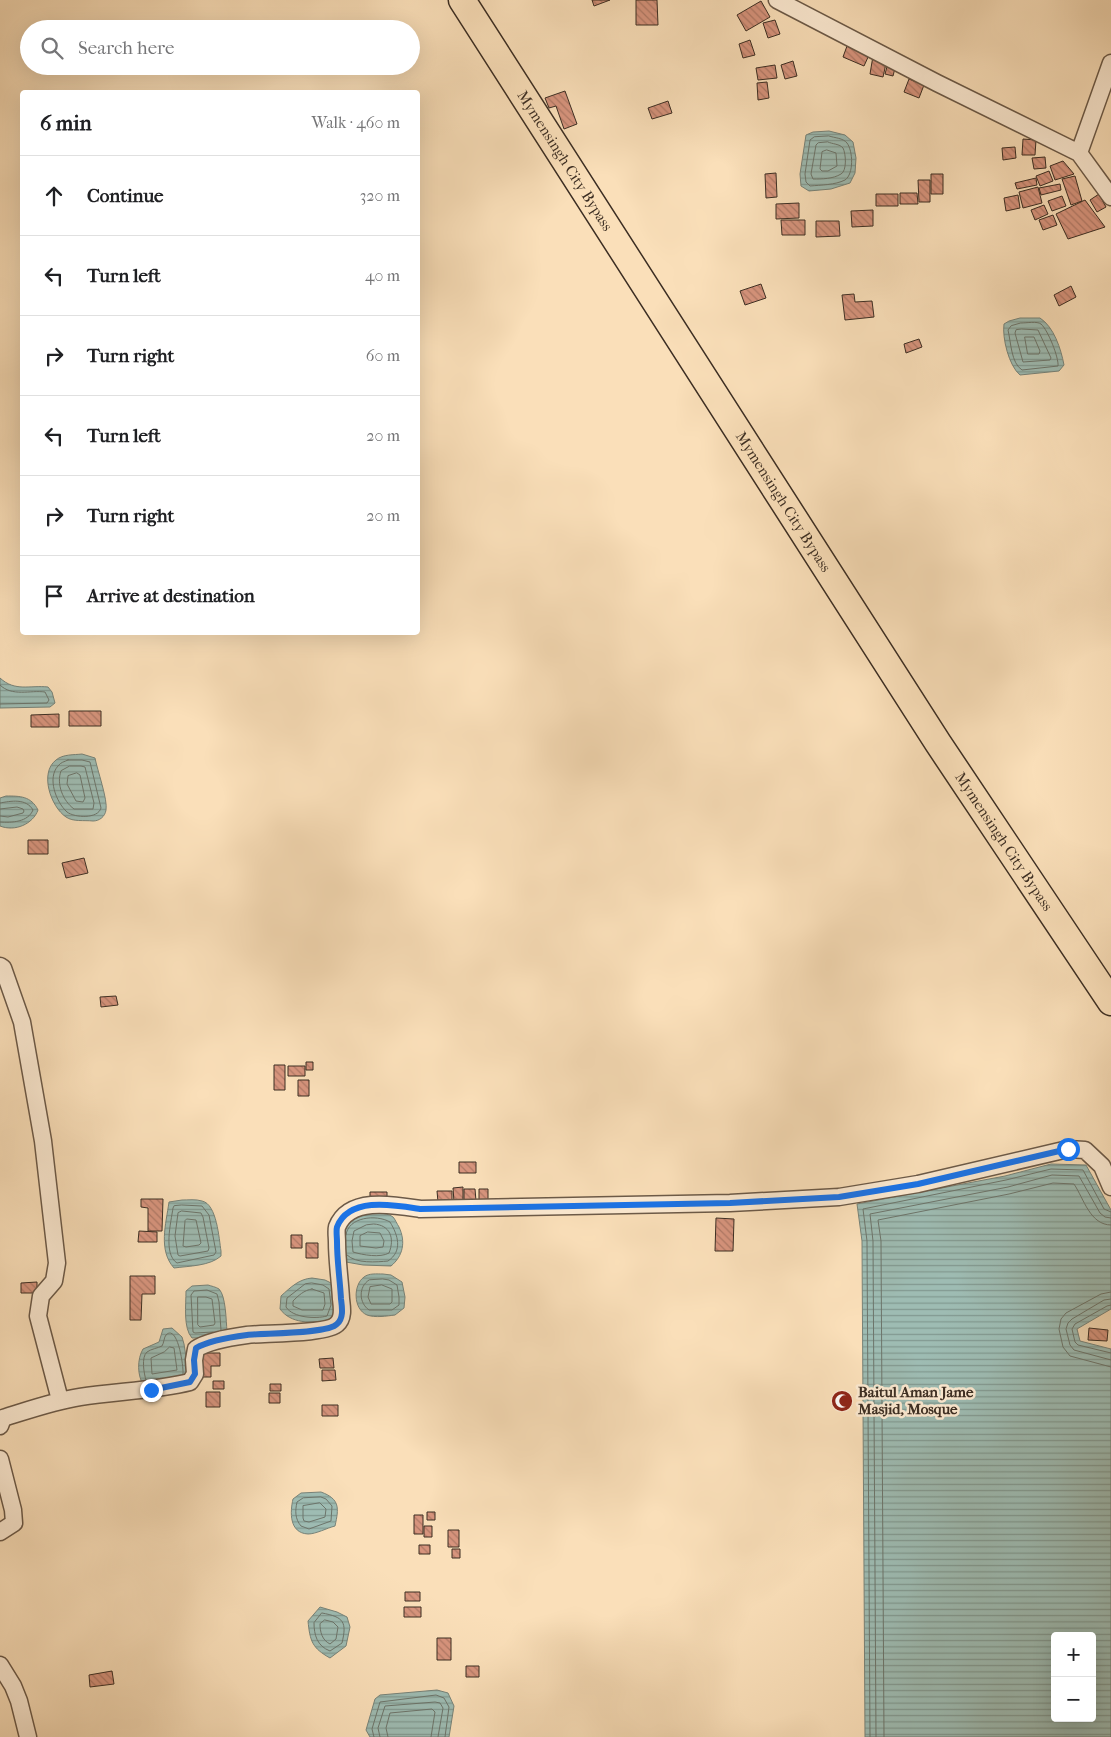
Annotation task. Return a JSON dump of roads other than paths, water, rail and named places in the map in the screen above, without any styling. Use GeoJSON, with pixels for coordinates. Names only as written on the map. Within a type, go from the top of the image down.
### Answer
{"type":"FeatureCollection","features":[{"type":"Feature","properties":{"kind":"highway","name":"Mymensingh City Bypass"},"geometry":{"type":"LineString","coordinates":[[462,0],[938,742],[1111,1002]]}},
{"type":"Feature","properties":{"kind":"street"},"geometry":{"type":"LineString","coordinates":[[777,0],[1079,153],[1111,197]]}},
{"type":"Feature","properties":{"kind":"street"},"geometry":{"type":"LineString","coordinates":[[1079,153],[1111,63]]}},
{"type":"Feature","properties":{"kind":"street"},"geometry":{"type":"LineString","coordinates":[[0,966],[3,968],[22,1022],[43,1140],[57,1263],[54,1281],[41,1296],[38,1316],[60,1400]]}},
{"type":"Feature","properties":{"kind":"street"},"geometry":{"type":"LineString","coordinates":[[0,1426],[3,1418],[60,1400],[82,1396],[151,1390],[190,1382],[195,1374],[194,1360],[196,1348],[205,1343],[246,1335],[312,1331],[335,1326],[341,1320],[342,1310],[337,1266],[337,1228],[346,1213],[358,1207],[391,1206],[420,1209],[730,1203],[839,1197],[918,1184],[1068,1149],[1085,1150],[1102,1166],[1111,1187]]}},
{"type":"Feature","properties":{"kind":"street"},"geometry":{"type":"LineString","coordinates":[[0,1459],[13,1510],[14,1523],[0,1532]]}},
{"type":"Feature","properties":{"kind":"street"},"geometry":{"type":"LineString","coordinates":[[0,1665],[13,1686],[19,1701],[28,1737]]}},
{"type":"Feature","properties":{"kind":"water"},"geometry":{"type":"Polygon","coordinates":[[[829,131],[845,135],[853,142],[856,158],[855,173],[850,183],[831,189],[809,191],[801,186],[800,174],[806,135],[813,132],[829,131]]]}},
{"type":"Feature","properties":{"kind":"water"},"geometry":{"type":"Polygon","coordinates":[[[1020,318],[1040,318],[1049,327],[1059,345],[1063,359],[1064,365],[1059,371],[1020,375],[1016,371],[1007,351],[1004,324],[1020,318]]]}},
{"type":"Feature","properties":{"kind":"water"},"geometry":{"type":"Polygon","coordinates":[[[0,678],[11,685],[48,687],[52,692],[55,703],[50,707],[0,708],[0,678]]]}},
{"type":"Feature","properties":{"kind":"water"},"geometry":{"type":"Polygon","coordinates":[[[82,754],[95,758],[105,799],[106,810],[104,815],[95,821],[75,820],[66,817],[56,806],[49,790],[48,773],[56,760],[65,756],[82,754]]]}},
{"type":"Feature","properties":{"kind":"water"},"geometry":{"type":"Polygon","coordinates":[[[6,796],[28,799],[38,810],[36,815],[23,826],[6,828],[0,826],[0,798],[6,796]]]}},
{"type":"Feature","properties":{"kind":"water"},"geometry":{"type":"Polygon","coordinates":[[[1051,1164],[1086,1165],[1111,1210],[1111,1309],[1077,1329],[1080,1341],[1111,1349],[1111,1737],[865,1737],[862,1241],[857,1204],[1005,1176],[1051,1164]]]}},
{"type":"Feature","properties":{"kind":"water"},"geometry":{"type":"Polygon","coordinates":[[[182,1200],[202,1201],[211,1208],[216,1223],[221,1256],[211,1262],[174,1268],[166,1253],[164,1236],[169,1202],[182,1200]]]}},
{"type":"Feature","properties":{"kind":"water"},"geometry":{"type":"Polygon","coordinates":[[[364,1214],[386,1214],[393,1217],[399,1227],[403,1243],[401,1253],[391,1266],[346,1262],[340,1248],[345,1223],[364,1214]]]}},
{"type":"Feature","properties":{"kind":"water"},"geometry":{"type":"Polygon","coordinates":[[[391,1275],[402,1282],[405,1297],[404,1308],[395,1315],[377,1317],[367,1315],[362,1312],[357,1302],[356,1291],[358,1285],[366,1276],[391,1275]]]}},
{"type":"Feature","properties":{"kind":"water"},"geometry":{"type":"Polygon","coordinates":[[[312,1278],[325,1280],[333,1284],[335,1308],[329,1321],[308,1322],[296,1320],[280,1309],[281,1296],[299,1282],[312,1278]]]}},
{"type":"Feature","properties":{"kind":"water"},"geometry":{"type":"Polygon","coordinates":[[[208,1285],[218,1288],[221,1292],[227,1331],[219,1337],[192,1338],[186,1322],[186,1291],[192,1286],[208,1285]]]}},
{"type":"Feature","properties":{"kind":"water"},"geometry":{"type":"Polygon","coordinates":[[[172,1328],[182,1337],[189,1376],[144,1386],[139,1373],[141,1353],[143,1349],[159,1342],[163,1329],[172,1328]]]}},
{"type":"Feature","properties":{"kind":"water"},"geometry":{"type":"Polygon","coordinates":[[[321,1492],[332,1498],[337,1505],[335,1526],[311,1534],[302,1533],[297,1530],[292,1521],[293,1499],[301,1493],[321,1492]]]}},
{"type":"Feature","properties":{"kind":"water"},"geometry":{"type":"Polygon","coordinates":[[[320,1607],[347,1617],[350,1627],[346,1646],[330,1658],[319,1651],[313,1643],[310,1634],[308,1621],[320,1607]]]}},
{"type":"Feature","properties":{"kind":"water"},"geometry":{"type":"Polygon","coordinates":[[[437,1690],[448,1693],[454,1706],[449,1737],[370,1737],[366,1730],[375,1699],[380,1695],[437,1690]]]}},
{"type":"Feature","properties":{"kind":"place","name":"Baitul Aman Jame Masjid, Mosque"},"geometry":{"type":"Point","coordinates":[842,1401]}}]}
